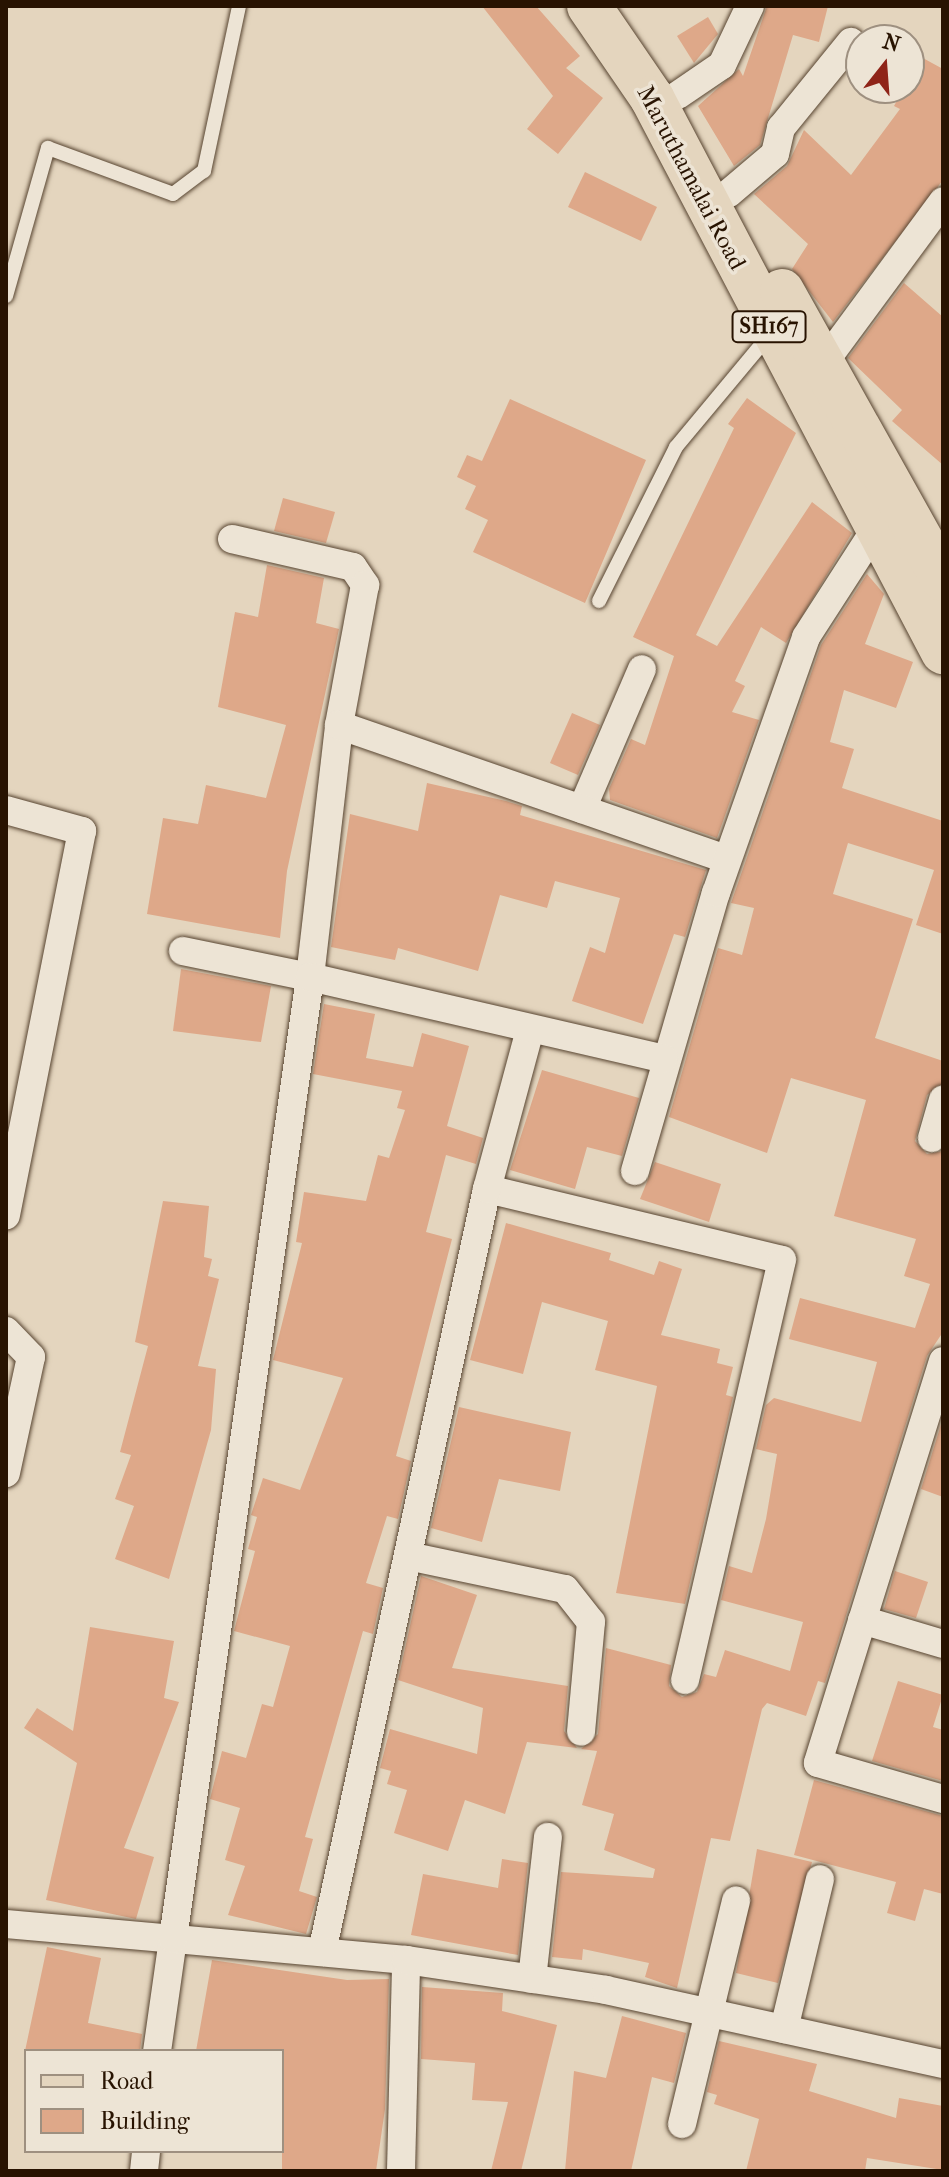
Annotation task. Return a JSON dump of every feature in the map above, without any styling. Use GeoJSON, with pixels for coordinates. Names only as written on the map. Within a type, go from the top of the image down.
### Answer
{"type":"FeatureCollection","features":[{"type":"Feature","properties":{"kind":"main road","name":"Maruthamalai Road"},"geometry":{"type":"LineString","coordinates":[[589,6],[652,98],[771,333],[887,514],[942,573]]}},
{"type":"Feature","properties":{"kind":"main road","name":"Maruthamalai Road"},"geometry":{"type":"LineString","coordinates":[[624,6],[678,95],[823,364],[943,652]]}},
{"type":"Feature","properties":{"kind":"street"},"geometry":{"type":"LineString","coordinates":[[678,95],[722,65],[750,6]]}},
{"type":"Feature","properties":{"kind":"street"},"geometry":{"type":"LineString","coordinates":[[729,193],[775,154],[781,128],[845,49]]}},
{"type":"Feature","properties":{"kind":"street"},"geometry":{"type":"LineString","coordinates":[[823,364],[943,201]]}},
{"type":"Feature","properties":{"kind":"street"},"geometry":{"type":"LineString","coordinates":[[635,1171],[664,1059],[727,859],[806,637],[887,514]]}},
{"type":"Feature","properties":{"kind":"street"},"geometry":{"type":"LineString","coordinates":[[157,2049],[310,977],[339,725],[365,585],[353,567],[232,539]]}},
{"type":"Feature","properties":{"kind":"street"},"geometry":{"type":"LineString","coordinates":[[582,809],[642,669]]}},
{"type":"Feature","properties":{"kind":"street"},"geometry":{"type":"LineString","coordinates":[[339,725],[727,859]]}},
{"type":"Feature","properties":{"kind":"street"},"geometry":{"type":"LineString","coordinates":[[6,810],[82,831],[6,1216]]}},
{"type":"Feature","properties":{"kind":"street"},"geometry":{"type":"LineString","coordinates":[[183,951],[310,977],[529,1033],[664,1059]]}},
{"type":"Feature","properties":{"kind":"street"},"geometry":{"type":"LineString","coordinates":[[322,1952],[487,1189],[529,1033]]}},
{"type":"Feature","properties":{"kind":"street"},"geometry":{"type":"LineString","coordinates":[[932,1138],[943,1100]]}},
{"type":"Feature","properties":{"kind":"street"},"geometry":{"type":"LineString","coordinates":[[487,1189],[782,1260],[685,1680]]}},
{"type":"Feature","properties":{"kind":"street"},"geometry":{"type":"LineString","coordinates":[[6,1331],[31,1357],[6,1473]]}},
{"type":"Feature","properties":{"kind":"street"},"geometry":{"type":"LineString","coordinates":[[943,1361],[818,1763],[943,1799]]}},
{"type":"Feature","properties":{"kind":"street"},"geometry":{"type":"LineString","coordinates":[[408,1556],[565,1589],[591,1622],[581,1732]]}},
{"type":"Feature","properties":{"kind":"street"},"geometry":{"type":"LineString","coordinates":[[862,1620],[943,1644]]}},
{"type":"Feature","properties":{"kind":"street"},"geometry":{"type":"LineString","coordinates":[[532,1979],[548,1837]]}},
{"type":"Feature","properties":{"kind":"street"},"geometry":{"type":"LineString","coordinates":[[784,2029],[820,1879]]}},
{"type":"Feature","properties":{"kind":"street"},"geometry":{"type":"LineString","coordinates":[[682,2124],[736,1900]]}},
{"type":"Feature","properties":{"kind":"street"},"geometry":{"type":"LineString","coordinates":[[6,1924],[406,1960],[532,1979],[709,2013],[943,2064]]}},
{"type":"Feature","properties":{"kind":"street"},"geometry":{"type":"LineString","coordinates":[[401,2171],[406,1960]]}},
{"type":"Feature","properties":{"kind":"lane"},"geometry":{"type":"LineString","coordinates":[[6,296],[48,148],[173,194],[204,171],[239,6]]}},
{"type":"Feature","properties":{"kind":"lane"},"geometry":{"type":"LineString","coordinates":[[599,601],[676,447],[771,333]]}},
{"type":"Feature","properties":{"kind":"building"},"geometry":{"type":"Polygon","coordinates":[[[482,6],[536,6],[580,56],[566,68],[603,98],[558,154],[527,129],[553,96],[482,6]]]}},
{"type":"Feature","properties":{"kind":"building"},"geometry":{"type":"Polygon","coordinates":[[[767,6],[828,6],[819,42],[793,35],[760,145],[734,166],[698,106],[739,69],[743,76],[767,6]]]}},
{"type":"Feature","properties":{"kind":"building"},"geometry":{"type":"Polygon","coordinates":[[[708,17],[718,34],[694,63],[677,36],[708,17]]]}},
{"type":"Feature","properties":{"kind":"building"},"geometry":{"type":"Polygon","coordinates":[[[925,59],[943,69],[943,180],[833,322],[792,269],[808,244],[754,194],[787,166],[804,130],[851,175],[900,109],[894,106],[925,104],[925,59]]]}},
{"type":"Feature","properties":{"kind":"building"},"geometry":{"type":"Polygon","coordinates":[[[585,172],[657,207],[641,241],[568,207],[585,172]]]}},
{"type":"Feature","properties":{"kind":"building"},"geometry":{"type":"Polygon","coordinates":[[[904,283],[943,317],[943,465],[892,421],[902,410],[848,358],[904,283]]]}},
{"type":"Feature","properties":{"kind":"building"},"geometry":{"type":"Polygon","coordinates":[[[747,398],[796,433],[696,635],[717,646],[812,502],[852,533],[786,643],[761,627],[735,681],[745,686],[732,712],[759,720],[717,838],[610,800],[609,789],[631,739],[645,745],[674,656],[633,637],[734,428],[728,424],[747,398]]]}},
{"type":"Feature","properties":{"kind":"building"},"geometry":{"type":"Polygon","coordinates":[[[510,399],[646,460],[585,603],[473,552],[488,520],[465,509],[476,486],[457,477],[467,455],[482,461],[510,399]]]}},
{"type":"Feature","properties":{"kind":"building"},"geometry":{"type":"Polygon","coordinates":[[[283,498],[335,512],[326,543],[274,531],[283,498]]]}},
{"type":"Feature","properties":{"kind":"building"},"geometry":{"type":"Polygon","coordinates":[[[267,565],[324,578],[316,623],[339,629],[287,871],[280,938],[147,914],[163,818],[198,824],[206,785],[266,798],[286,725],[218,707],[235,612],[258,617],[267,565]]]}},
{"type":"Feature","properties":{"kind":"building"},"geometry":{"type":"Polygon","coordinates":[[[867,574],[884,594],[865,644],[913,662],[896,708],[844,690],[830,742],[854,749],[842,788],[943,821],[943,934],[916,925],[934,870],[848,843],[833,894],[913,919],[875,1038],[943,1061],[943,1083],[927,1095],[915,1141],[927,1154],[943,1151],[943,1332],[927,1356],[825,1683],[818,1681],[806,1716],[767,1703],[762,1709],[730,1841],[711,1838],[677,1988],[645,1977],[649,1963],[583,1949],[582,1960],[552,1957],[561,1872],[653,1878],[655,1869],[604,1850],[614,1814],[582,1805],[597,1751],[581,1749],[598,1734],[606,1648],[671,1665],[669,1686],[682,1697],[697,1692],[704,1674],[716,1677],[725,1650],[790,1671],[803,1622],[721,1600],[729,1566],[752,1573],[766,1519],[777,1454],[756,1449],[766,1405],[774,1398],[861,1422],[877,1362],[789,1339],[800,1298],[915,1328],[930,1284],[904,1276],[916,1239],[834,1216],[866,1100],[791,1078],[767,1153],[669,1117],[718,948],[742,955],[754,908],[731,903],[821,645],[867,574]]]}},
{"type":"Feature","properties":{"kind":"building"},"geometry":{"type":"Polygon","coordinates":[[[572,713],[600,725],[578,775],[550,763],[572,713]]]}},
{"type":"Feature","properties":{"kind":"building"},"geometry":{"type":"Polygon","coordinates":[[[427,783],[506,801],[522,806],[520,815],[706,870],[685,937],[674,934],[643,1024],[572,1001],[590,947],[605,953],[620,898],[555,881],[547,908],[500,895],[478,971],[398,948],[395,960],[331,947],[350,814],[418,831],[427,783]]]}},
{"type":"Feature","properties":{"kind":"building"},"geometry":{"type":"Polygon","coordinates":[[[181,969],[271,986],[261,1042],[173,1031],[181,969]]]}},
{"type":"Feature","properties":{"kind":"building"},"geometry":{"type":"Polygon","coordinates":[[[324,1004],[375,1014],[366,1058],[413,1067],[422,1033],[469,1046],[447,1126],[483,1138],[476,1164],[446,1155],[426,1232],[452,1239],[396,1456],[411,1461],[398,1519],[387,1516],[366,1583],[383,1588],[373,1634],[363,1631],[305,1837],[313,1839],[299,1891],[317,1897],[306,1934],[228,1915],[245,1866],[225,1860],[240,1808],[210,1799],[222,1751],[246,1758],[262,1704],[273,1707],[290,1646],[234,1631],[255,1551],[248,1549],[257,1517],[251,1515],[263,1478],[300,1490],[343,1378],[273,1360],[302,1243],[296,1242],[304,1192],[366,1201],[378,1155],[389,1158],[405,1110],[397,1108],[402,1091],[313,1074],[324,1004]]]}},
{"type":"Feature","properties":{"kind":"building"},"geometry":{"type":"Polygon","coordinates":[[[542,1070],[639,1098],[622,1156],[587,1147],[575,1189],[510,1170],[542,1070]]]}},
{"type":"Feature","properties":{"kind":"building"},"geometry":{"type":"Polygon","coordinates":[[[655,1162],[721,1184],[709,1222],[640,1199],[655,1162]]]}},
{"type":"Feature","properties":{"kind":"building"},"geometry":{"type":"Polygon","coordinates":[[[163,1201],[209,1206],[204,1257],[212,1259],[208,1276],[219,1279],[198,1366],[216,1369],[211,1430],[169,1579],[115,1559],[134,1506],[115,1499],[131,1455],[120,1452],[148,1346],[135,1342],[163,1201]]]}},
{"type":"Feature","properties":{"kind":"building"},"geometry":{"type":"Polygon","coordinates":[[[506,1223],[611,1253],[609,1260],[654,1275],[659,1261],[682,1269],[661,1335],[720,1349],[717,1363],[733,1367],[726,1395],[733,1397],[685,1604],[616,1593],[657,1386],[595,1370],[608,1321],[542,1302],[523,1374],[470,1360],[506,1223]]]}},
{"type":"Feature","properties":{"kind":"building"},"geometry":{"type":"Polygon","coordinates":[[[459,1407],[571,1432],[560,1491],[499,1479],[482,1542],[431,1528],[459,1407]]]}},
{"type":"Feature","properties":{"kind":"building"},"geometry":{"type":"Polygon","coordinates":[[[943,1418],[943,1497],[921,1489],[943,1418]]]}},
{"type":"Feature","properties":{"kind":"building"},"geometry":{"type":"Polygon","coordinates":[[[895,1571],[928,1582],[916,1618],[884,1609],[895,1571]]]}},
{"type":"Feature","properties":{"kind":"building"},"geometry":{"type":"Polygon","coordinates":[[[421,1576],[477,1595],[452,1668],[568,1686],[564,1731],[577,1748],[527,1742],[505,1814],[465,1800],[448,1851],[394,1833],[407,1790],[387,1784],[391,1771],[380,1768],[390,1729],[477,1754],[483,1708],[398,1680],[421,1576]]]}},
{"type":"Feature","properties":{"kind":"building"},"geometry":{"type":"Polygon","coordinates":[[[90,1627],[174,1641],[164,1698],[179,1702],[124,1848],[154,1857],[136,1919],[46,1900],[77,1763],[24,1728],[37,1708],[73,1731],[90,1627]]]}},
{"type":"Feature","properties":{"kind":"building"},"geometry":{"type":"Polygon","coordinates":[[[898,1681],[943,1695],[933,1727],[943,1730],[943,1781],[872,1761],[898,1681]]]}},
{"type":"Feature","properties":{"kind":"building"},"geometry":{"type":"Polygon","coordinates":[[[814,1780],[943,1816],[943,1894],[924,1889],[915,1921],[887,1913],[896,1882],[794,1855],[814,1780]]]}},
{"type":"Feature","properties":{"kind":"building"},"geometry":{"type":"Polygon","coordinates":[[[757,1849],[812,1862],[778,1983],[736,1973],[757,1849]]]}},
{"type":"Feature","properties":{"kind":"building"},"geometry":{"type":"Polygon","coordinates":[[[502,1859],[528,1863],[518,1955],[411,1935],[423,1874],[498,1888],[502,1859]]]}},
{"type":"Feature","properties":{"kind":"building"},"geometry":{"type":"Polygon","coordinates":[[[47,1947],[101,1958],[88,2023],[142,2034],[140,2049],[25,2049],[47,1947]]]}},
{"type":"Feature","properties":{"kind":"building"},"geometry":{"type":"Polygon","coordinates":[[[212,1960],[347,1980],[389,1979],[385,2109],[376,2171],[282,2171],[284,2049],[196,2049],[212,1960]]]}},
{"type":"Feature","properties":{"kind":"building"},"geometry":{"type":"Polygon","coordinates":[[[422,1987],[503,1993],[502,2011],[557,2025],[521,2171],[491,2171],[508,2102],[472,2100],[475,2063],[421,2059],[422,1987]]]}},
{"type":"Feature","properties":{"kind":"building"},"geometry":{"type":"Polygon","coordinates":[[[622,2016],[686,2033],[674,2083],[652,2077],[631,2171],[565,2171],[574,2071],[606,2078],[622,2016]]]}},
{"type":"Feature","properties":{"kind":"building"},"geometry":{"type":"Polygon","coordinates":[[[719,2041],[817,2064],[809,2091],[896,2118],[899,2098],[943,2106],[943,2170],[867,2158],[865,2171],[746,2171],[759,2119],[714,2104],[717,2095],[707,2092],[719,2041]]]}}]}
